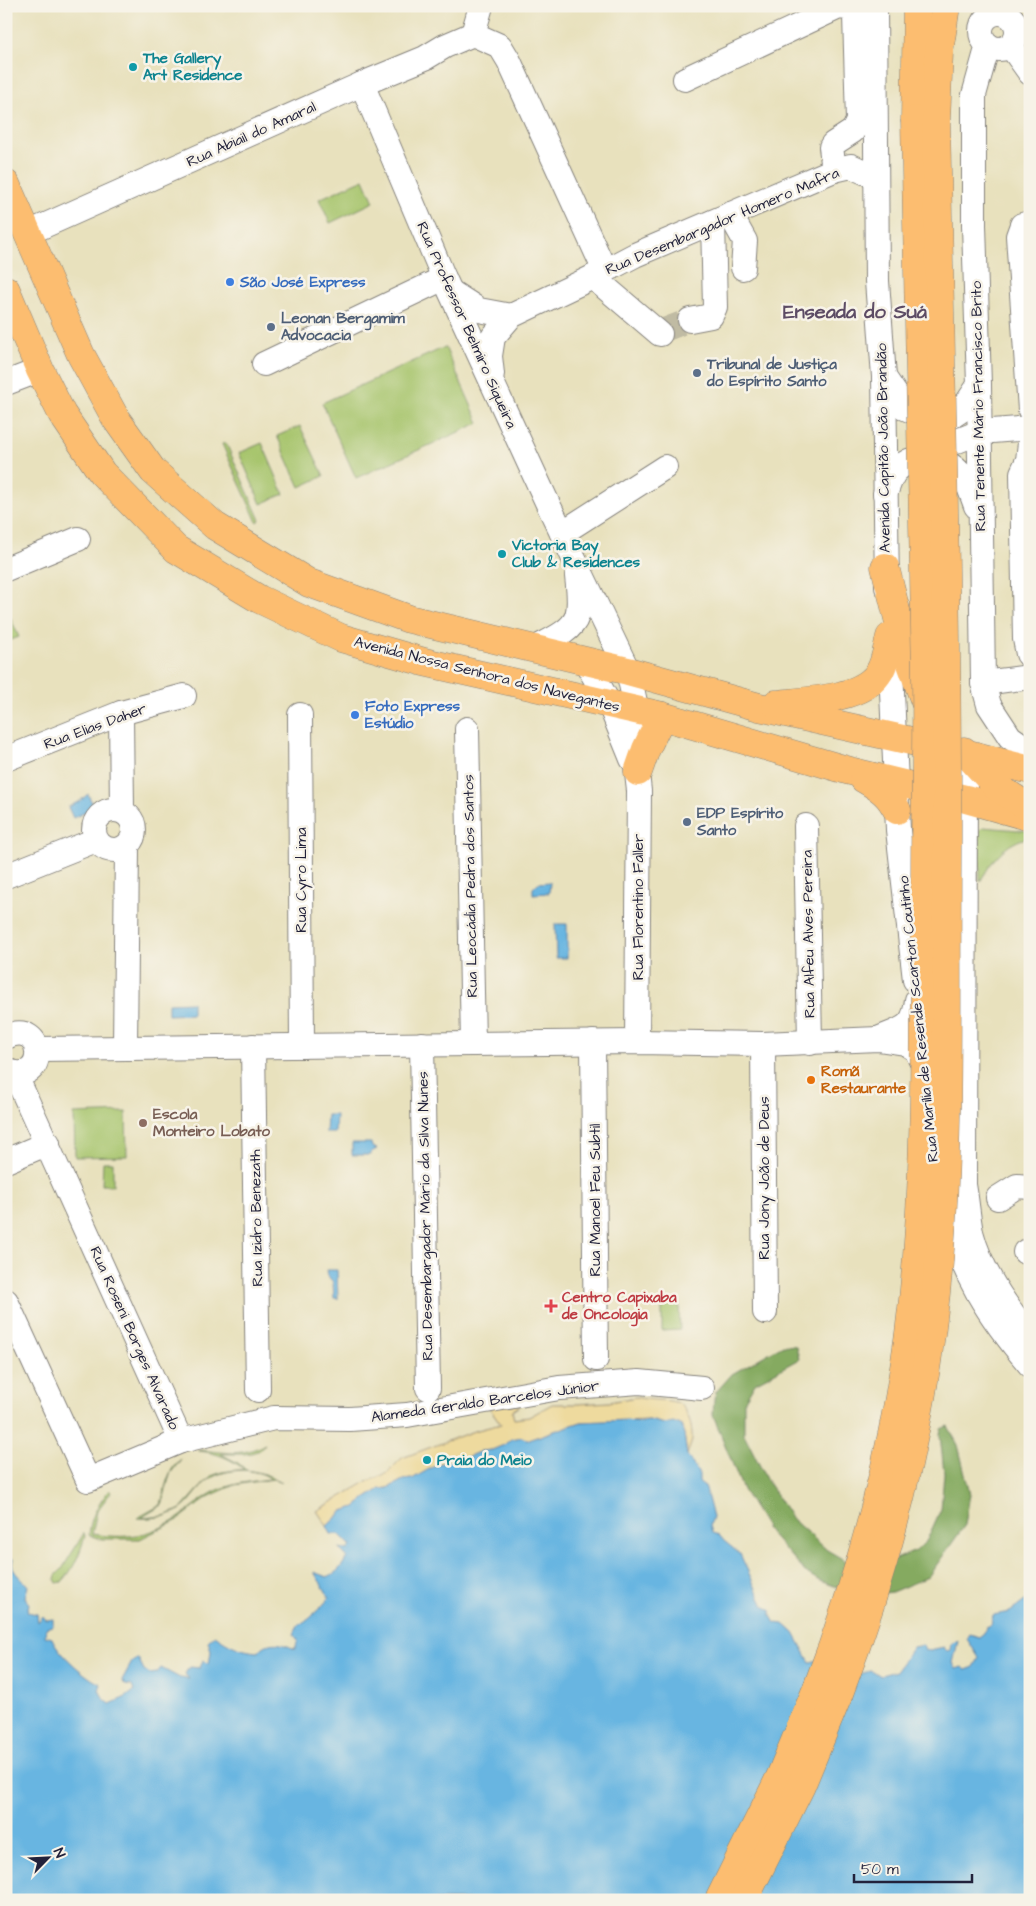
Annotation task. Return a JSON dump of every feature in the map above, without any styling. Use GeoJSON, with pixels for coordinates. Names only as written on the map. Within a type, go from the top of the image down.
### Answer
{"type":"FeatureCollection","features":[{"type":"Feature","properties":{"kind":"main road"},"geometry":{"type":"LineString","coordinates":[[744,1900],[784,1822],[817,1750],[853,1657],[878,1580],[900,1503],[917,1423],[938,1270],[942,1213],[946,1084],[948,678],[926,120],[917,6]]}},
{"type":"Feature","properties":{"kind":"main road"},"geometry":{"type":"LineString","coordinates":[[719,1900],[764,1812],[796,1741],[832,1650],[855,1581],[879,1498],[895,1419],[916,1268],[924,1084],[926,120],[946,14]]}},
{"type":"Feature","properties":{"kind":"main road"},"geometry":{"type":"LineString","coordinates":[[6,184],[81,355],[116,419],[153,471],[215,526],[309,583],[409,619],[628,671],[759,707],[895,739],[965,753],[1030,770]]}},
{"type":"Feature","properties":{"kind":"main road","name":"Avenida Nossa Senhora dos Navegantes"},"geometry":{"type":"LineString","coordinates":[[6,290],[40,370],[62,414],[102,473],[176,549],[259,599],[341,638],[424,662],[649,713],[850,771],[966,799],[1030,817]]}},
{"type":"Feature","properties":{"kind":"main road"},"geometry":{"type":"LineString","coordinates":[[885,567],[906,650],[923,699],[965,753],[997,787],[1030,808]]}},
{"type":"Feature","properties":{"kind":"main road"},"geometry":{"type":"LineString","coordinates":[[759,707],[830,697],[850,693],[867,686],[879,673],[890,637]]}},
{"type":"Feature","properties":{"kind":"main road"},"geometry":{"type":"LineString","coordinates":[[638,772],[646,749],[649,713]]}},
{"type":"Feature","properties":{"kind":"main road"},"geometry":{"type":"LineString","coordinates":[[850,771],[881,789],[889,797],[897,810]]}},
{"type":"Feature","properties":{"kind":"street"},"geometry":{"type":"LineString","coordinates":[[481,6],[473,34],[500,46],[509,61],[599,274],[660,334]]}},
{"type":"Feature","properties":{"kind":"street","name":"Avenida Capitão João Brandão"},"geometry":{"type":"LineString","coordinates":[[875,6],[877,281],[884,377],[885,567],[895,739]]}},
{"type":"Feature","properties":{"kind":"street"},"geometry":{"type":"LineString","coordinates":[[685,79],[839,7],[849,8],[855,15],[858,121],[853,131],[831,146],[834,170]]}},
{"type":"Feature","properties":{"kind":"street"},"geometry":{"type":"LineString","coordinates":[[998,10],[986,18],[981,29],[984,41],[999,45],[1030,73]]}},
{"type":"Feature","properties":{"kind":"street","name":"Rua Abiail do Amaral"},"geometry":{"type":"LineString","coordinates":[[28,233],[362,84],[425,58],[445,46],[473,34]]}},
{"type":"Feature","properties":{"kind":"street","name":"Rua Tenente Mário Francisco Brito"},"geometry":{"type":"LineString","coordinates":[[999,45],[974,95],[974,225],[980,432],[983,683],[989,705],[1010,737],[1030,751]]}},
{"type":"Feature","properties":{"kind":"street","name":"Rua Professor Belmiro Siqueira"},"geometry":{"type":"LineString","coordinates":[[362,84],[448,285],[576,564],[628,671]]}},
{"type":"Feature","properties":{"kind":"street","name":"Rua Desembargador Homero Mafra"},"geometry":{"type":"LineString","coordinates":[[492,382],[490,356],[493,337],[511,316],[635,255],[834,170],[851,166],[873,176],[876,182]]}},
{"type":"Feature","properties":{"kind":"street"},"geometry":{"type":"LineString","coordinates":[[721,218],[745,241],[744,268]]}},
{"type":"Feature","properties":{"kind":"street"},"geometry":{"type":"LineString","coordinates":[[690,320],[711,316],[716,307],[721,218]]}},
{"type":"Feature","properties":{"kind":"street"},"geometry":{"type":"LineString","coordinates":[[1030,223],[1022,225],[1018,236],[1030,410]]}},
{"type":"Feature","properties":{"kind":"street"},"geometry":{"type":"LineString","coordinates":[[264,364],[448,285],[479,310],[511,316]]}},
{"type":"Feature","properties":{"kind":"street"},"geometry":{"type":"LineString","coordinates":[[6,383],[40,370]]}},
{"type":"Feature","properties":{"kind":"street"},"geometry":{"type":"LineString","coordinates":[[884,377],[905,408],[925,417],[951,417],[963,409],[979,385]]}},
{"type":"Feature","properties":{"kind":"street"},"geometry":{"type":"LineString","coordinates":[[885,494],[896,470],[914,458],[980,432],[1030,428]]}},
{"type":"Feature","properties":{"kind":"street"},"geometry":{"type":"LineString","coordinates":[[1029,455],[1022,473],[1025,639],[1030,656]]}},
{"type":"Feature","properties":{"kind":"street"},"geometry":{"type":"LineString","coordinates":[[914,458],[931,456],[952,464],[966,482],[980,517]]}},
{"type":"Feature","properties":{"kind":"street"},"geometry":{"type":"LineString","coordinates":[[562,533],[585,513],[642,484],[666,467]]}},
{"type":"Feature","properties":{"kind":"street"},"geometry":{"type":"LineString","coordinates":[[6,569],[78,539]]}},
{"type":"Feature","properties":{"kind":"street","name":"Rua Professor Belmiro Siqueira"},"geometry":{"type":"LineString","coordinates":[[534,649],[567,630],[577,617],[579,601],[576,564]]}},
{"type":"Feature","properties":{"kind":"street","name":"Rua Florentino Faller"},"geometry":{"type":"LineString","coordinates":[[586,662],[610,705],[638,772],[637,1042]]}},
{"type":"Feature","properties":{"kind":"street"},"geometry":{"type":"LineString","coordinates":[[628,671],[649,713]]}},
{"type":"Feature","properties":{"kind":"street"},"geometry":{"type":"LineString","coordinates":[[983,683],[1030,677]]}},
{"type":"Feature","properties":{"kind":"street","name":"Rua Elias Daher"},"geometry":{"type":"LineString","coordinates":[[6,759],[121,713],[184,696]]}},
{"type":"Feature","properties":{"kind":"street"},"geometry":{"type":"LineString","coordinates":[[121,713],[122,811]]}},
{"type":"Feature","properties":{"kind":"street","name":"Rua Cyro Lima"},"geometry":{"type":"LineString","coordinates":[[300,715],[302,1046]]}},
{"type":"Feature","properties":{"kind":"street","name":"Rua Leocádia Pedra dos Santos"},"geometry":{"type":"LineString","coordinates":[[467,729],[473,1044]]}},
{"type":"Feature","properties":{"kind":"street","name":"Rua Marília de Resende Scarton Coutinho"},"geometry":{"type":"LineString","coordinates":[[895,739],[897,810],[932,1157],[956,1250],[970,1281],[1003,1333],[1030,1365]]}},
{"type":"Feature","properties":{"kind":"street","name":"Rua Marília de Resende Scarton Coutinho"},"geometry":{"type":"LineString","coordinates":[[965,753],[964,1185],[972,1232],[983,1265],[998,1294],[1030,1336]]}},
{"type":"Feature","properties":{"kind":"street"},"geometry":{"type":"LineString","coordinates":[[108,810],[122,811],[130,818],[135,831],[133,838],[127,846],[114,850],[101,845],[96,840],[94,828],[98,817],[108,810]]}},
{"type":"Feature","properties":{"kind":"street","name":"Rua Alfeu Alves Pereira"},"geometry":{"type":"LineString","coordinates":[[806,826],[810,1043]]}},
{"type":"Feature","properties":{"kind":"street"},"geometry":{"type":"LineString","coordinates":[[6,876],[96,840]]}},
{"type":"Feature","properties":{"kind":"street"},"geometry":{"type":"LineString","coordinates":[[125,1048],[127,846]]}},
{"type":"Feature","properties":{"kind":"street"},"geometry":{"type":"LineString","coordinates":[[878,1039],[907,1026],[915,1015],[917,1000]]}},
{"type":"Feature","properties":{"kind":"street"},"geometry":{"type":"LineString","coordinates":[[18,1036],[125,1048],[594,1042],[763,1044],[878,1039],[905,1043],[916,1050],[924,1067]]}},
{"type":"Feature","properties":{"kind":"street"},"geometry":{"type":"LineString","coordinates":[[11,1072],[22,1074],[31,1069],[38,1058],[18,1036]]}},
{"type":"Feature","properties":{"kind":"street","name":"Rua Manoel Feu Subtil"},"geometry":{"type":"LineString","coordinates":[[594,1042],[596,1359]]}},
{"type":"Feature","properties":{"kind":"street","name":"Rua Desembargador Mário da Silva Nunes"},"geometry":{"type":"LineString","coordinates":[[422,1044],[428,1388]]}},
{"type":"Feature","properties":{"kind":"street","name":"Rua Jony João de Deus"},"geometry":{"type":"LineString","coordinates":[[763,1044],[765,1312]]}},
{"type":"Feature","properties":{"kind":"street","name":"Rua Izidro Benezath"},"geometry":{"type":"LineString","coordinates":[[253,1046],[258,1390]]}},
{"type":"Feature","properties":{"kind":"street","name":"Rua Roseni Borges Alvarado"},"geometry":{"type":"LineString","coordinates":[[6,1301],[88,1480],[181,1441],[48,1143],[11,1072]]}},
{"type":"Feature","properties":{"kind":"street"},"geometry":{"type":"LineString","coordinates":[[6,1161],[48,1143]]}},
{"type":"Feature","properties":{"kind":"street"},"geometry":{"type":"LineString","coordinates":[[998,1198],[1017,1186],[1030,1187]]}},
{"type":"Feature","properties":{"kind":"street","name":"Alameda Geraldo Barcelos Júnior"},"geometry":{"type":"LineString","coordinates":[[181,1441],[274,1418],[350,1419],[407,1415],[559,1388],[639,1382],[702,1388]]}},
{"type":"Feature","properties":{"kind":"green space"},"geometry":{"type":"Polygon","coordinates":[[[364,179],[374,202],[330,223],[319,199],[364,179]]]}},
{"type":"Feature","properties":{"kind":"green space"},"geometry":{"type":"Polygon","coordinates":[[[445,347],[479,423],[356,478],[322,403],[445,347]]]}},
{"type":"Feature","properties":{"kind":"green space"},"geometry":{"type":"Polygon","coordinates":[[[300,426],[324,476],[300,487],[277,436],[300,426]]]}},
{"type":"Feature","properties":{"kind":"green space"},"geometry":{"type":"Polygon","coordinates":[[[226,443],[260,520],[257,522],[222,444],[226,443]]]}},
{"type":"Feature","properties":{"kind":"green space"},"geometry":{"type":"Polygon","coordinates":[[[262,443],[284,494],[261,504],[239,453],[262,443]]]}},
{"type":"Feature","properties":{"kind":"green space"},"geometry":{"type":"Polygon","coordinates":[[[6,608],[19,637],[6,642],[6,608]]]}},
{"type":"Feature","properties":{"kind":"green space"},"geometry":{"type":"Polygon","coordinates":[[[983,827],[1030,831],[1030,837],[1013,843],[1006,848],[994,860],[980,882],[979,831],[983,827]]]}},
{"type":"Feature","properties":{"kind":"green space"},"geometry":{"type":"Polygon","coordinates":[[[126,1112],[127,1156],[75,1157],[74,1114],[126,1112]]]}},
{"type":"Feature","properties":{"kind":"green space"},"geometry":{"type":"Polygon","coordinates":[[[103,1162],[113,1162],[113,1185],[102,1185],[103,1162]]]}},
{"type":"Feature","properties":{"kind":"green space"},"geometry":{"type":"Polygon","coordinates":[[[662,1303],[679,1303],[680,1330],[662,1331],[662,1303]]]}},
{"type":"Feature","properties":{"kind":"green space"},"geometry":{"type":"Polygon","coordinates":[[[783,1345],[796,1346],[799,1359],[755,1383],[744,1402],[744,1434],[769,1484],[792,1519],[827,1550],[846,1561],[883,1564],[916,1551],[927,1540],[941,1509],[944,1473],[940,1435],[941,1429],[948,1426],[958,1445],[970,1494],[965,1525],[928,1577],[892,1592],[861,1596],[818,1580],[805,1572],[768,1531],[743,1490],[713,1415],[714,1399],[716,1392],[732,1374],[783,1345]]]}},
{"type":"Feature","properties":{"kind":"green space"},"geometry":{"type":"Polygon","coordinates":[[[265,1444],[251,1453],[221,1454],[238,1463],[246,1470],[253,1472],[231,1471],[244,1469],[223,1457],[199,1450],[241,1452],[249,1451],[265,1444]]]}},
{"type":"Feature","properties":{"kind":"green space"},"geometry":{"type":"Polygon","coordinates":[[[229,1471],[212,1477],[182,1508],[211,1476],[229,1471]]]}},
{"type":"Feature","properties":{"kind":"green space"},"geometry":{"type":"Polygon","coordinates":[[[257,1472],[282,1482],[273,1479],[234,1485],[208,1497],[178,1520],[140,1539],[100,1539],[89,1535],[95,1511],[109,1490],[111,1492],[97,1511],[92,1534],[136,1535],[156,1530],[177,1519],[207,1496],[218,1490],[237,1484],[271,1479],[257,1472]]]}},
{"type":"Feature","properties":{"kind":"green space"},"geometry":{"type":"Polygon","coordinates":[[[170,1474],[162,1505],[141,1518],[137,1518],[161,1505],[170,1474]]]}},
{"type":"Feature","properties":{"kind":"green space"},"geometry":{"type":"Polygon","coordinates":[[[84,1533],[85,1536],[79,1555],[66,1577],[62,1582],[57,1583],[56,1575],[62,1569],[84,1533]]]}},
{"type":"Feature","properties":{"kind":"sand","name":"Praia do Meio"},"geometry":{"type":"Polygon","coordinates":[[[636,1397],[680,1404],[689,1418],[692,1435],[692,1442],[687,1455],[681,1425],[649,1420],[581,1422],[528,1440],[512,1439],[505,1445],[492,1450],[481,1451],[467,1457],[444,1462],[412,1479],[403,1480],[388,1488],[380,1489],[355,1507],[343,1511],[327,1526],[317,1511],[366,1482],[386,1474],[402,1458],[474,1431],[501,1424],[488,1406],[522,1404],[512,1411],[514,1419],[529,1417],[552,1404],[609,1402],[636,1397]]]}},
{"type":"Feature","properties":{"kind":"water"},"geometry":{"type":"Polygon","coordinates":[[[88,794],[93,805],[86,812],[73,818],[68,807],[80,801],[88,794]]]}},
{"type":"Feature","properties":{"kind":"water"},"geometry":{"type":"Polygon","coordinates":[[[550,882],[549,893],[533,894],[533,888],[538,883],[550,882]]]}},
{"type":"Feature","properties":{"kind":"water"},"geometry":{"type":"Polygon","coordinates":[[[555,924],[567,924],[567,958],[556,958],[555,924]]]}},
{"type":"Feature","properties":{"kind":"water"},"geometry":{"type":"Polygon","coordinates":[[[192,1002],[192,1014],[168,1015],[168,1003],[192,1002]]]}},
{"type":"Feature","properties":{"kind":"water"},"geometry":{"type":"Polygon","coordinates":[[[327,1115],[336,1115],[335,1133],[326,1133],[327,1115]]]}},
{"type":"Feature","properties":{"kind":"water"},"geometry":{"type":"Polygon","coordinates":[[[352,1143],[371,1143],[372,1147],[377,1149],[371,1152],[371,1155],[352,1155],[352,1143]]]}},
{"type":"Feature","properties":{"kind":"water"},"geometry":{"type":"Polygon","coordinates":[[[327,1270],[337,1270],[338,1299],[334,1298],[333,1282],[328,1276],[327,1270]]]}},
{"type":"Feature","properties":{"kind":"water"},"geometry":{"type":"Polygon","coordinates":[[[627,1420],[638,1422],[649,1420],[665,1424],[673,1422],[681,1425],[687,1455],[699,1474],[699,1481],[704,1487],[708,1498],[713,1517],[710,1525],[712,1533],[719,1535],[740,1554],[764,1606],[771,1610],[771,1616],[775,1623],[784,1624],[794,1633],[810,1662],[823,1659],[844,1679],[870,1671],[881,1675],[896,1671],[913,1647],[923,1645],[925,1651],[944,1647],[947,1652],[951,1650],[952,1643],[958,1641],[953,1663],[956,1669],[962,1667],[966,1670],[974,1667],[979,1658],[967,1639],[970,1634],[979,1637],[984,1633],[986,1627],[991,1625],[993,1615],[1010,1612],[1025,1601],[1030,1601],[1030,1900],[6,1900],[6,1551],[13,1559],[14,1571],[28,1586],[25,1597],[29,1604],[27,1612],[37,1614],[38,1622],[43,1616],[46,1620],[53,1619],[53,1626],[46,1628],[45,1636],[52,1638],[66,1657],[81,1671],[101,1684],[99,1690],[103,1698],[110,1704],[134,1691],[132,1686],[125,1685],[122,1680],[132,1662],[138,1658],[144,1670],[150,1674],[157,1673],[161,1668],[180,1678],[189,1679],[185,1674],[189,1667],[200,1668],[203,1660],[209,1664],[211,1651],[208,1641],[215,1635],[235,1647],[246,1650],[258,1652],[266,1645],[275,1643],[295,1649],[298,1640],[294,1635],[297,1626],[314,1614],[329,1598],[314,1572],[327,1577],[334,1574],[347,1557],[339,1548],[348,1550],[351,1546],[339,1534],[331,1534],[327,1526],[343,1511],[355,1507],[380,1489],[388,1488],[403,1480],[412,1479],[444,1462],[467,1457],[481,1451],[492,1450],[504,1445],[511,1439],[522,1437],[528,1440],[581,1422],[627,1420]]]}},
{"type":"Feature","properties":{"kind":"tunnel"},"geometry":{"type":"LineString","coordinates":[[660,334],[664,330],[690,320]]}},
{"type":"Feature","properties":{"kind":"place","name":"The Gallery Art Residence"},"geometry":{"type":"Point","coordinates":[133,67]}},
{"type":"Feature","properties":{"kind":"place","name":"São José Express"},"geometry":{"type":"Point","coordinates":[230,282]}},
{"type":"Feature","properties":{"kind":"place","name":"Leonan Bergamim Advocacia"},"geometry":{"type":"Point","coordinates":[271,327]}},
{"type":"Feature","properties":{"kind":"place","name":"Tribunal de Justiça do Espírito Santo"},"geometry":{"type":"Point","coordinates":[697,373]}},
{"type":"Feature","properties":{"kind":"place","name":"Victoria Bay Club & Residences"},"geometry":{"type":"Point","coordinates":[502,554]}},
{"type":"Feature","properties":{"kind":"place","name":"Foto Express Estúdio"},"geometry":{"type":"Point","coordinates":[355,715]}},
{"type":"Feature","properties":{"kind":"place","name":"EDP Espírito Santo"},"geometry":{"type":"Point","coordinates":[687,822]}},
{"type":"Feature","properties":{"kind":"place","name":"Romã Restaurante"},"geometry":{"type":"Point","coordinates":[811,1080]}},
{"type":"Feature","properties":{"kind":"place","name":"Escola Monteiro Lobato"},"geometry":{"type":"Point","coordinates":[143,1123]}},
{"type":"Feature","properties":{"kind":"place","name":"Centro Capixaba de Oncologia"},"geometry":{"type":"Point","coordinates":[551,1306]}},
{"type":"Feature","properties":{"kind":"place","name":"Praia do Meio"},"geometry":{"type":"Point","coordinates":[427,1460]}},
{"type":"Feature","properties":{"kind":"district","name":"Enseada do Suá"},"geometry":{"type":"Point","coordinates":[855,311]}}]}
